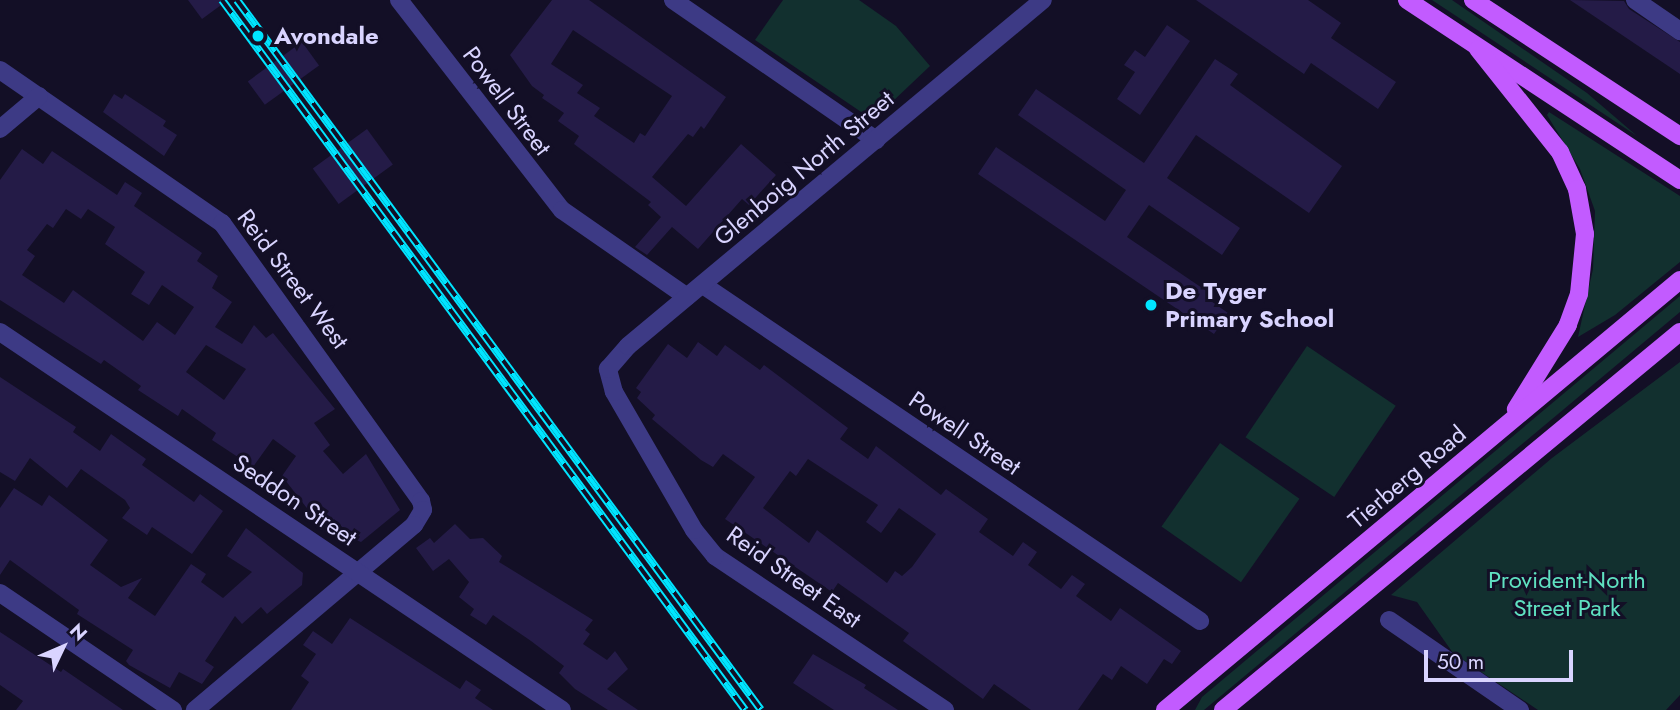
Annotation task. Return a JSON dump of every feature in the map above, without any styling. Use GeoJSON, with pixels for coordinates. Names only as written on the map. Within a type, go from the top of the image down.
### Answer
{"type":"FeatureCollection","features":[{"type":"Feature","properties":{"kind":"main road"},"geometry":{"type":"LineString","coordinates":[[1407,0],[1680,180]]}},
{"type":"Feature","properties":{"kind":"main road"},"geometry":{"type":"LineString","coordinates":[[1473,0],[1680,136]]}},
{"type":"Feature","properties":{"kind":"main road"},"geometry":{"type":"LineString","coordinates":[[1478,49],[1560,152],[1577,189],[1585,234],[1579,294],[1568,325],[1502,429]]}},
{"type":"Feature","properties":{"kind":"main road","name":"Tierberg Road"},"geometry":{"type":"LineString","coordinates":[[1165,710],[1680,280]]}},
{"type":"Feature","properties":{"kind":"main road"},"geometry":{"type":"LineString","coordinates":[[1223,710],[1680,332]]}},
{"type":"Feature","properties":{"kind":"street","name":"Powell Street"},"geometry":{"type":"LineString","coordinates":[[399,0],[555,203],[687,297]]}},
{"type":"Feature","properties":{"kind":"street"},"geometry":{"type":"LineString","coordinates":[[673,0],[876,140]]}},
{"type":"Feature","properties":{"kind":"street","name":"Glenboig North Street"},"geometry":{"type":"LineString","coordinates":[[608,379],[613,359],[1043,0]]}},
{"type":"Feature","properties":{"kind":"street"},"geometry":{"type":"LineString","coordinates":[[1635,0],[1680,31]]}},
{"type":"Feature","properties":{"kind":"street","name":"Reid Street West"},"geometry":{"type":"LineString","coordinates":[[0,70],[222,223],[416,491],[423,510],[420,518],[358,573]]}},
{"type":"Feature","properties":{"kind":"street"},"geometry":{"type":"LineString","coordinates":[[0,129],[38,96]]}},
{"type":"Feature","properties":{"kind":"street","name":"Powell Street"},"geometry":{"type":"LineString","coordinates":[[703,285],[1200,621]]}},
{"type":"Feature","properties":{"kind":"street","name":"Seddon Street"},"geometry":{"type":"LineString","coordinates":[[0,332],[562,710]]}},
{"type":"Feature","properties":{"kind":"street","name":"Reid Street East"},"geometry":{"type":"LineString","coordinates":[[608,379],[694,530],[715,556],[945,710]]}},
{"type":"Feature","properties":{"kind":"street"},"geometry":{"type":"LineString","coordinates":[[195,710],[358,573]]}},
{"type":"Feature","properties":{"kind":"street"},"geometry":{"type":"LineString","coordinates":[[0,593],[173,710]]}},
{"type":"Feature","properties":{"kind":"street"},"geometry":{"type":"LineString","coordinates":[[1389,620],[1520,710]]}},
{"type":"Feature","properties":{"kind":"green space"},"geometry":{"type":"Polygon","coordinates":[[[783,0],[859,0],[896,26],[930,66],[873,120],[755,40],[783,0]]]}},
{"type":"Feature","properties":{"kind":"green space"},"geometry":{"type":"Polygon","coordinates":[[[1432,0],[1452,0],[1587,93],[1637,136],[1432,0]]]}},
{"type":"Feature","properties":{"kind":"green space"},"geometry":{"type":"Polygon","coordinates":[[[1549,112],[1680,196],[1680,262],[1615,315],[1578,337],[1593,269],[1595,211],[1580,169],[1547,115],[1549,112]]]}},
{"type":"Feature","properties":{"kind":"green space"},"geometry":{"type":"Polygon","coordinates":[[[1680,296],[1680,312],[1204,710],[1195,710],[1202,697],[1680,296]]]}},
{"type":"Feature","properties":{"kind":"green space"},"geometry":{"type":"Polygon","coordinates":[[[1307,346],[1396,406],[1334,497],[1245,437],[1307,346]]]}},
{"type":"Feature","properties":{"kind":"green space","name":"Provident-North Street Park"},"geometry":{"type":"Polygon","coordinates":[[[1680,362],[1680,695],[1666,710],[1538,710],[1453,653],[1417,602],[1391,595],[1552,458],[1680,362]]]}},
{"type":"Feature","properties":{"kind":"green space"},"geometry":{"type":"Polygon","coordinates":[[[1220,443],[1299,499],[1241,582],[1161,527],[1220,443]]]}},
{"type":"Feature","properties":{"kind":"building"},"geometry":{"type":"Polygon","coordinates":[[[188,0],[228,0],[202,19],[188,0]]]}},
{"type":"Feature","properties":{"kind":"building"},"geometry":{"type":"Polygon","coordinates":[[[552,0],[589,0],[726,97],[704,129],[701,126],[693,137],[688,134],[652,177],[686,206],[741,144],[776,175],[749,205],[742,199],[698,249],[672,227],[647,255],[635,247],[661,217],[648,205],[651,202],[574,144],[579,136],[558,121],[564,113],[542,98],[544,95],[532,86],[510,55],[552,0]],[[573,30],[551,64],[583,85],[577,93],[600,108],[594,116],[634,143],[640,133],[645,136],[672,96],[573,30]]]}},
{"type":"Feature","properties":{"kind":"building"},"geometry":{"type":"Polygon","coordinates":[[[1196,0],[1308,0],[1341,23],[1331,38],[1396,82],[1378,109],[1311,63],[1304,74],[1196,0]]]}},
{"type":"Feature","properties":{"kind":"building"},"geometry":{"type":"Polygon","coordinates":[[[1570,0],[1624,1],[1629,9],[1680,42],[1680,74],[1570,0]]]}},
{"type":"Feature","properties":{"kind":"building"},"geometry":{"type":"Polygon","coordinates":[[[1167,25],[1190,41],[1140,115],[1117,99],[1135,72],[1124,65],[1135,50],[1145,57],[1167,25]]]}},
{"type":"Feature","properties":{"kind":"building"},"geometry":{"type":"Polygon","coordinates":[[[302,42],[319,65],[265,105],[248,81],[302,42]]]}},
{"type":"Feature","properties":{"kind":"building"},"geometry":{"type":"Polygon","coordinates":[[[1215,59],[1238,74],[1230,85],[1342,166],[1309,213],[1196,135],[1167,178],[1240,228],[1222,255],[1149,205],[1127,237],[1211,294],[1208,299],[1228,313],[1214,334],[978,174],[996,147],[1105,221],[1126,190],[1018,115],[1036,89],[1144,163],[1215,59]]]}},
{"type":"Feature","properties":{"kind":"building"},"geometry":{"type":"Polygon","coordinates":[[[114,94],[122,99],[125,94],[166,121],[163,126],[177,135],[164,156],[103,112],[114,94]]]}},
{"type":"Feature","properties":{"kind":"building"},"geometry":{"type":"Polygon","coordinates":[[[367,129],[393,165],[339,204],[313,168],[367,129]]]}},
{"type":"Feature","properties":{"kind":"building"},"geometry":{"type":"Polygon","coordinates":[[[22,149],[43,164],[52,151],[117,195],[125,182],[142,193],[134,206],[202,253],[197,261],[218,276],[212,288],[232,302],[215,327],[242,344],[254,325],[266,338],[273,333],[335,409],[314,423],[330,445],[323,451],[343,474],[366,454],[400,510],[361,542],[354,539],[334,519],[330,523],[323,516],[319,520],[306,507],[282,476],[296,456],[273,439],[253,467],[212,440],[216,433],[182,409],[178,416],[138,390],[141,386],[104,360],[101,364],[0,300],[0,180],[22,149]],[[66,209],[53,228],[47,224],[27,250],[35,256],[22,275],[64,303],[73,290],[143,341],[157,322],[175,335],[194,307],[162,285],[149,305],[131,294],[145,272],[105,244],[115,227],[88,209],[81,219],[66,209]],[[206,345],[186,372],[224,400],[246,369],[206,345]]]}},
{"type":"Feature","properties":{"kind":"building"},"geometry":{"type":"Polygon","coordinates":[[[698,342],[717,356],[725,345],[760,370],[764,365],[848,428],[840,439],[868,459],[876,446],[941,495],[946,489],[988,519],[979,532],[1013,556],[1023,542],[1037,552],[1028,565],[1061,589],[1072,575],[1085,584],[1076,596],[1111,621],[1120,608],[1181,651],[1172,664],[1164,659],[1147,684],[1121,666],[1112,680],[1103,674],[1078,710],[1031,710],[994,684],[983,699],[903,641],[909,633],[838,583],[832,592],[725,519],[755,477],[723,454],[713,467],[701,460],[652,419],[655,415],[637,398],[641,392],[636,388],[668,344],[687,358],[698,342]],[[808,459],[796,476],[790,471],[763,508],[809,543],[817,530],[887,583],[895,571],[902,576],[912,567],[936,534],[899,508],[881,533],[866,522],[878,505],[808,459]]]}},
{"type":"Feature","properties":{"kind":"building"},"geometry":{"type":"Polygon","coordinates":[[[0,377],[76,427],[73,432],[100,451],[111,434],[146,459],[142,465],[194,502],[200,494],[223,511],[192,554],[152,527],[147,535],[122,518],[130,508],[125,500],[81,469],[67,488],[30,458],[15,481],[0,472],[0,377]]]}},
{"type":"Feature","properties":{"kind":"building"},"geometry":{"type":"Polygon","coordinates":[[[14,488],[42,506],[49,495],[108,540],[90,565],[121,587],[142,578],[128,598],[155,616],[191,564],[206,574],[201,582],[223,598],[252,572],[227,556],[246,528],[303,573],[302,585],[267,614],[261,607],[242,624],[235,616],[205,661],[214,667],[202,684],[179,672],[170,688],[129,665],[126,661],[133,650],[77,614],[79,610],[10,560],[0,575],[0,508],[14,488]]]}},
{"type":"Feature","properties":{"kind":"building"},"geometry":{"type":"Polygon","coordinates":[[[455,524],[470,539],[483,538],[502,556],[499,562],[593,620],[585,630],[590,634],[583,644],[607,660],[615,651],[628,669],[607,689],[638,710],[608,710],[575,689],[559,673],[564,666],[531,641],[493,615],[486,625],[470,615],[474,609],[459,597],[469,582],[449,559],[433,571],[416,548],[430,538],[434,543],[455,524]]]}},
{"type":"Feature","properties":{"kind":"building"},"geometry":{"type":"Polygon","coordinates":[[[350,618],[460,689],[466,680],[481,690],[475,698],[493,710],[291,710],[309,682],[301,676],[316,654],[303,645],[313,631],[332,644],[350,618]]]}},
{"type":"Feature","properties":{"kind":"building"},"geometry":{"type":"Polygon","coordinates":[[[0,632],[61,672],[63,669],[123,710],[16,710],[23,701],[0,685],[0,632]]]}},
{"type":"Feature","properties":{"kind":"building"},"geometry":{"type":"Polygon","coordinates":[[[813,654],[866,685],[864,688],[898,710],[834,710],[793,683],[813,654]]]}},
{"type":"Feature","properties":{"kind":"railway"},"geometry":{"type":"LineString","coordinates":[[222,0],[745,710]]}},
{"type":"Feature","properties":{"kind":"railway"},"geometry":{"type":"LineString","coordinates":[[237,0],[761,710]]}},
{"type":"Feature","properties":{"kind":"place","name":"Avondale"},"geometry":{"type":"Point","coordinates":[258,36]}},
{"type":"Feature","properties":{"kind":"place","name":"De Tyger Primary School"},"geometry":{"type":"Point","coordinates":[1151,305]}}]}
